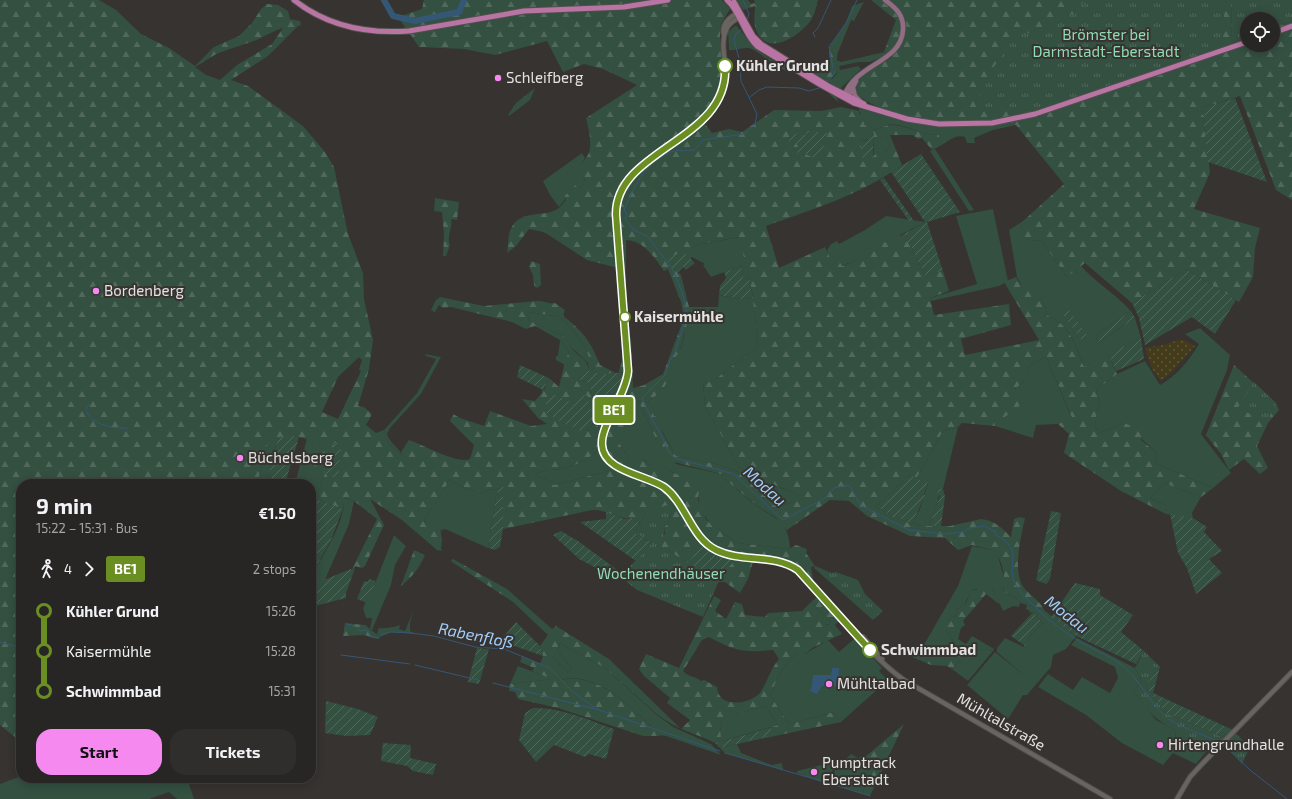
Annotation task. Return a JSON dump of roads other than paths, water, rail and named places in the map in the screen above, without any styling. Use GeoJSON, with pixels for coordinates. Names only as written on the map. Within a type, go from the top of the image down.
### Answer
{"type":"FeatureCollection","features":[{"type":"Feature","properties":{"kind":"main road"},"geometry":{"type":"LineString","coordinates":[[294,0],[316,15],[340,24],[370,31],[391,32],[409,31],[524,11],[624,7],[668,0]]}},
{"type":"Feature","properties":{"kind":"main road"},"geometry":{"type":"LineString","coordinates":[[727,0],[753,36],[761,44],[812,77],[845,96],[884,112],[907,119],[939,124],[992,123],[1011,120],[1065,105],[1240,44]]}},
{"type":"Feature","properties":{"kind":"main road"},"geometry":{"type":"LineString","coordinates":[[732,0],[751,39],[759,47],[812,77]]}},
{"type":"Feature","properties":{"kind":"main road"},"geometry":{"type":"LineString","coordinates":[[845,96],[848,86],[858,76],[898,48],[901,42],[904,24],[901,15],[885,0]]}},
{"type":"Feature","properties":{"kind":"main road"},"geometry":{"type":"LineString","coordinates":[[1280,30],[1292,26]]}},
{"type":"Feature","properties":{"kind":"main road"},"geometry":{"type":"LineString","coordinates":[[845,96],[853,88],[858,76]]}},
{"type":"Feature","properties":{"kind":"main road"},"geometry":{"type":"LineString","coordinates":[[853,88],[856,96],[862,103]]}},
{"type":"Feature","properties":{"kind":"main road"},"geometry":{"type":"LineString","coordinates":[[845,96],[884,112]]}},
{"type":"Feature","properties":{"kind":"street","name":"Mühltalstraße"},"geometry":{"type":"LineString","coordinates":[[742,20],[726,23],[723,29],[725,81],[718,99],[698,125],[659,152],[632,177],[619,196],[616,214],[628,371],[625,385],[603,435],[602,450],[605,457],[613,464],[659,484],[670,492],[702,539],[712,548],[728,554],[776,560],[798,570],[883,662],[901,678],[1110,799]]}},
{"type":"Feature","properties":{"kind":"street"},"geometry":{"type":"LineString","coordinates":[[1177,799],[1190,777],[1219,745],[1292,672]]}},
{"type":"Feature","properties":{"kind":"water"},"geometry":{"type":"Polygon","coordinates":[[[832,668],[839,668],[838,686],[822,686],[817,694],[810,691],[813,675],[831,675],[832,668]]]}},
{"type":"Feature","properties":{"kind":"waterway","name":"Modau"},"geometry":{"type":"LineString","coordinates":[[384,0],[393,16],[415,21],[459,12],[464,0]]}},
{"type":"Feature","properties":{"kind":"waterway","name":"Modau"},"geometry":{"type":"LineString","coordinates":[[743,0],[749,14],[747,20]]}},
{"type":"Feature","properties":{"kind":"waterway"},"geometry":{"type":"LineString","coordinates":[[815,37],[813,33],[818,28],[831,0]]}},
{"type":"Feature","properties":{"kind":"waterway"},"geometry":{"type":"LineString","coordinates":[[833,68],[829,47],[846,23],[857,0]]}},
{"type":"Feature","properties":{"kind":"waterway","name":"Modau"},"geometry":{"type":"LineString","coordinates":[[743,28],[736,34],[734,40],[740,62],[741,81],[757,114],[755,124],[744,134],[703,140],[694,150],[675,151],[660,157],[641,177],[624,210],[627,214],[625,219],[633,229],[648,237],[673,270],[682,292],[687,312],[675,353],[670,360],[665,375],[642,398],[653,422],[661,434],[668,451],[675,458],[734,474],[783,520],[826,497],[834,488],[847,485],[851,487],[862,506],[909,530],[944,534],[963,532],[969,528],[984,526],[996,532],[996,535],[1005,541],[1013,553],[1013,580],[1017,587],[1036,608],[1074,638],[1122,665],[1128,670],[1159,710],[1169,719],[1220,742]]}},
{"type":"Feature","properties":{"kind":"waterway"},"geometry":{"type":"LineString","coordinates":[[826,82],[834,75],[834,71]]}},
{"type":"Feature","properties":{"kind":"waterway"},"geometry":{"type":"LineString","coordinates":[[750,97],[759,90],[767,87],[799,88],[809,91],[819,88]]}},
{"type":"Feature","properties":{"kind":"waterway"},"geometry":{"type":"LineString","coordinates":[[86,410],[89,404]]}},
{"type":"Feature","properties":{"kind":"waterway"},"geometry":{"type":"LineString","coordinates":[[86,411],[89,416],[98,423],[110,427],[128,428]]}},
{"type":"Feature","properties":{"kind":"waterway","name":"Rabenfloß"},"geometry":{"type":"LineString","coordinates":[[347,624],[355,626],[360,631],[367,630],[371,637],[379,638]]}},
{"type":"Feature","properties":{"kind":"waterway","name":"Rabenfloß"},"geometry":{"type":"LineString","coordinates":[[381,635],[391,632],[411,633],[434,636],[475,647],[504,649],[548,667],[572,691],[596,709],[720,751]]}},
{"type":"Feature","properties":{"kind":"waterway","name":"Rabenfloß"},"geometry":{"type":"LineString","coordinates":[[0,642],[16,647]]}},
{"type":"Feature","properties":{"kind":"waterway","name":"Rabenfloß"},"geometry":{"type":"LineString","coordinates":[[341,655],[410,664]]}},
{"type":"Feature","properties":{"kind":"waterway","name":"Rabenfloß"},"geometry":{"type":"LineString","coordinates":[[415,665],[478,680]]}},
{"type":"Feature","properties":{"kind":"waterway","name":"Rabenfloß"},"geometry":{"type":"LineString","coordinates":[[493,683],[595,709]]}},
{"type":"Feature","properties":{"kind":"waterway","name":"Modau"},"geometry":{"type":"LineString","coordinates":[[1224,745],[1250,770],[1287,799]]}},
{"type":"Feature","properties":{"kind":"waterway","name":"Rabenfloß"},"geometry":{"type":"LineString","coordinates":[[725,753],[821,781]]}},
{"type":"Feature","properties":{"kind":"waterway","name":"Rabenfloß"},"geometry":{"type":"LineString","coordinates":[[828,783],[870,796]]}},
{"type":"Feature","properties":{"kind":"place","name":"Kühler Grund"},"geometry":{"type":"Point","coordinates":[725,66]}},
{"type":"Feature","properties":{"kind":"place","name":"Schleifberg"},"geometry":{"type":"Point","coordinates":[498,78]}},
{"type":"Feature","properties":{"kind":"place","name":"Bordenberg"},"geometry":{"type":"Point","coordinates":[96,291]}},
{"type":"Feature","properties":{"kind":"place","name":"Kaisermühle"},"geometry":{"type":"Point","coordinates":[625,317]}},
{"type":"Feature","properties":{"kind":"place","name":"Büchelsberg"},"geometry":{"type":"Point","coordinates":[240,458]}},
{"type":"Feature","properties":{"kind":"place","name":"Schwimmbad"},"geometry":{"type":"Point","coordinates":[870,650]}},
{"type":"Feature","properties":{"kind":"place","name":"Mühltalbad"},"geometry":{"type":"Point","coordinates":[829,684]}},
{"type":"Feature","properties":{"kind":"place","name":"Hirtengrundhalle"},"geometry":{"type":"Point","coordinates":[1160,745]}},
{"type":"Feature","properties":{"kind":"place","name":"Pumptrack Eberstadt"},"geometry":{"type":"Point","coordinates":[814,772]}},
{"type":"Feature","properties":{"kind":"park label","name":"Brömster bei Darmstadt-Eberstadt"},"geometry":{"type":"Point","coordinates":[1106,44]}},
{"type":"Feature","properties":{"kind":"park label","name":"Wochenendhäuser"},"geometry":{"type":"Point","coordinates":[661,574]}}]}
